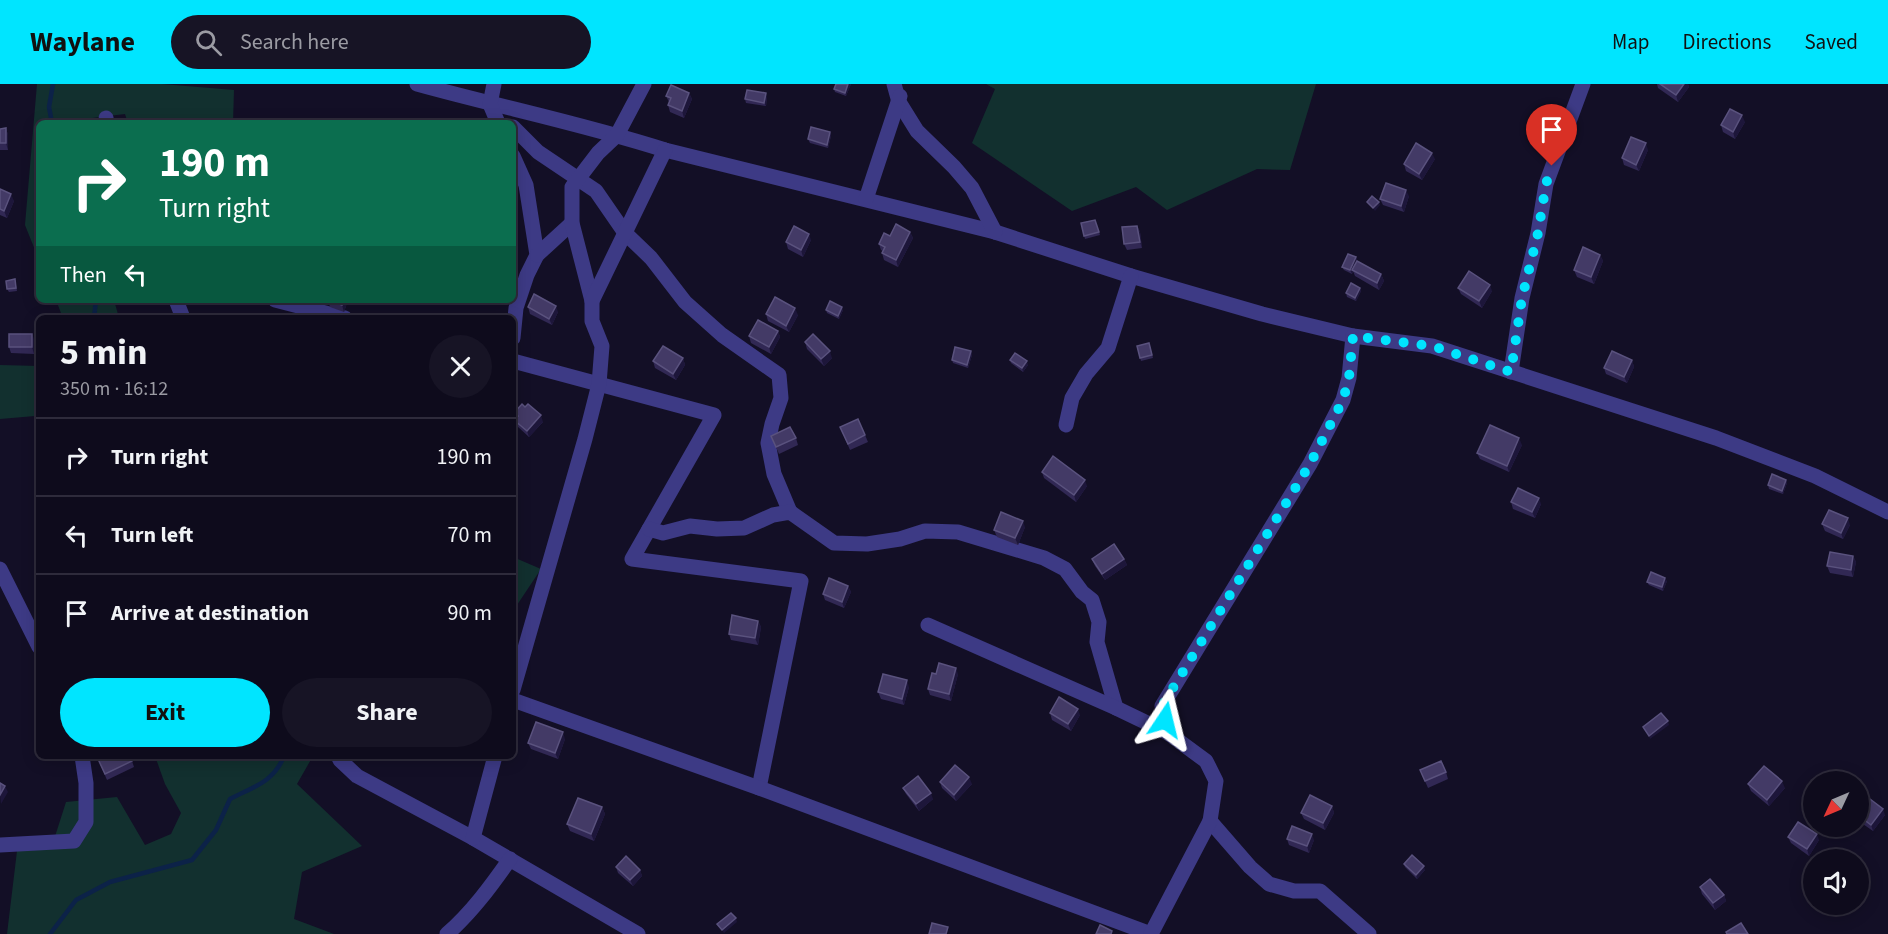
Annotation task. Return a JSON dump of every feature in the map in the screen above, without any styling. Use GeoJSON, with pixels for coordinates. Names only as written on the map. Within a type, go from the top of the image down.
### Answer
{"type":"FeatureCollection","features":[{"type":"Feature","properties":{"kind":"street"},"geometry":{"type":"LineString","coordinates":[[417,84],[617,135],[665,150],[994,232],[1131,276],[1262,314],[1353,336],[1432,346],[1716,438],[1815,477],[1888,512]]}},
{"type":"Feature","properties":{"kind":"street"},"geometry":{"type":"LineString","coordinates":[[494,84],[490,104],[497,120]]}},
{"type":"Feature","properties":{"kind":"street"},"geometry":{"type":"LineString","coordinates":[[516,680],[599,384],[602,346],[592,321],[592,301],[572,223],[572,187],[598,153],[617,135],[644,84]]}},
{"type":"Feature","properties":{"kind":"street"},"geometry":{"type":"LineString","coordinates":[[894,84],[899,102],[916,131],[954,167],[972,188],[994,232]]}},
{"type":"Feature","properties":{"kind":"street"},"geometry":{"type":"LineString","coordinates":[[866,199],[903,84]]}},
{"type":"Feature","properties":{"kind":"street"},"geometry":{"type":"LineString","coordinates":[[1511,372],[1522,298],[1538,233],[1546,184],[1583,84]]}},
{"type":"Feature","properties":{"kind":"street"},"geometry":{"type":"LineString","coordinates":[[490,104],[506,120]]}},
{"type":"Feature","properties":{"kind":"street"},"geometry":{"type":"LineString","coordinates":[[516,130],[538,152],[596,191],[625,233],[651,258],[685,302],[722,335],[779,375],[781,398],[768,443],[774,474],[790,512],[834,543],[867,544],[900,539],[925,531],[958,532],[1044,558],[1065,569],[1082,592],[1092,600],[1099,622],[1097,642],[1116,708]]}},
{"type":"Feature","properties":{"kind":"street"},"geometry":{"type":"LineString","coordinates":[[592,301],[665,150]]}},
{"type":"Feature","properties":{"kind":"street"},"geometry":{"type":"LineString","coordinates":[[516,163],[526,185],[537,255]]}},
{"type":"Feature","properties":{"kind":"street"},"geometry":{"type":"LineString","coordinates":[[515,315],[527,275],[537,255],[572,223]]}},
{"type":"Feature","properties":{"kind":"street"},"geometry":{"type":"LineString","coordinates":[[1065,425],[1072,398],[1086,374],[1108,348],[1131,276]]}},
{"type":"Feature","properties":{"kind":"street"},"geometry":{"type":"LineString","coordinates":[[287,303],[333,315]]}},
{"type":"Feature","properties":{"kind":"street"},"geometry":{"type":"LineString","coordinates":[[1168,734],[1162,706],[1310,464],[1343,400],[1349,378],[1353,336]]}},
{"type":"Feature","properties":{"kind":"street"},"geometry":{"type":"LineString","coordinates":[[516,362],[714,415],[632,559],[801,581],[759,788]]}},
{"type":"Feature","properties":{"kind":"street"},"geometry":{"type":"LineString","coordinates":[[649,529],[663,533],[690,526],[717,529],[744,528],[773,515],[790,512]]}},
{"type":"Feature","properties":{"kind":"street"},"geometry":{"type":"LineString","coordinates":[[0,569],[36,641]]}},
{"type":"Feature","properties":{"kind":"street"},"geometry":{"type":"LineString","coordinates":[[516,701],[759,788],[1151,934],[1210,821],[1216,781],[1206,761],[1168,734],[1116,708],[928,625]]}},
{"type":"Feature","properties":{"kind":"street"},"geometry":{"type":"LineString","coordinates":[[0,845],[74,841],[87,822],[86,783],[82,759]]}},
{"type":"Feature","properties":{"kind":"street"},"geometry":{"type":"LineString","coordinates":[[340,759],[357,776],[473,837],[638,934]]}},
{"type":"Feature","properties":{"kind":"street"},"geometry":{"type":"LineString","coordinates":[[473,837],[494,759]]}},
{"type":"Feature","properties":{"kind":"street"},"geometry":{"type":"LineString","coordinates":[[1210,821],[1250,867],[1269,884],[1294,891],[1320,891],[1369,934]]}},
{"type":"Feature","properties":{"kind":"street"},"geometry":{"type":"LineString","coordinates":[[447,934],[491,887],[510,859]]}},
{"type":"Feature","properties":{"kind":"green space"},"geometry":{"type":"Polygon","coordinates":[[[37,84],[162,84],[234,90],[233,120],[127,120],[125,114],[76,120],[36,120],[36,252],[25,225],[37,84]]]}},
{"type":"Feature","properties":{"kind":"green space"},"geometry":{"type":"Polygon","coordinates":[[[986,84],[1316,84],[1290,170],[1257,169],[1167,210],[1136,187],[1072,211],[972,143],[995,89],[986,84]]]}},
{"type":"Feature","properties":{"kind":"green space"},"geometry":{"type":"Polygon","coordinates":[[[57,303],[115,303],[118,315],[61,315],[57,303]]]}},
{"type":"Feature","properties":{"kind":"green space"},"geometry":{"type":"Polygon","coordinates":[[[0,365],[36,366],[36,425],[35,416],[0,419],[0,365]]]}},
{"type":"Feature","properties":{"kind":"green space"},"geometry":{"type":"Polygon","coordinates":[[[516,558],[541,569],[516,606],[516,558]]]}},
{"type":"Feature","properties":{"kind":"green space"},"geometry":{"type":"Polygon","coordinates":[[[156,759],[311,759],[297,784],[362,846],[302,872],[294,919],[334,934],[7,934],[17,851],[51,849],[66,802],[117,797],[145,845],[171,834],[181,813],[165,784],[156,759]]]}},
{"type":"Feature","properties":{"kind":"building"},"geometry":{"type":"Polygon","coordinates":[[[836,84],[848,84],[845,93],[834,89],[836,84]]]}},
{"type":"Feature","properties":{"kind":"building"},"geometry":{"type":"Polygon","coordinates":[[[1660,84],[1684,84],[1676,95],[1660,84]]]}},
{"type":"Feature","properties":{"kind":"building"},"geometry":{"type":"Polygon","coordinates":[[[671,85],[689,93],[682,111],[668,105],[671,98],[666,96],[671,85]]]}},
{"type":"Feature","properties":{"kind":"building"},"geometry":{"type":"Polygon","coordinates":[[[747,90],[766,93],[764,103],[745,99],[747,90]]]}},
{"type":"Feature","properties":{"kind":"building"},"geometry":{"type":"Polygon","coordinates":[[[1730,109],[1742,115],[1733,132],[1721,125],[1730,109]]]}},
{"type":"Feature","properties":{"kind":"building"},"geometry":{"type":"Polygon","coordinates":[[[811,127],[830,132],[827,145],[808,139],[811,127]]]}},
{"type":"Feature","properties":{"kind":"building"},"geometry":{"type":"Polygon","coordinates":[[[6,128],[6,143],[0,143],[0,129],[6,128]]]}},
{"type":"Feature","properties":{"kind":"building"},"geometry":{"type":"Polygon","coordinates":[[[1631,137],[1646,143],[1636,165],[1622,158],[1631,137]]]}},
{"type":"Feature","properties":{"kind":"building"},"geometry":{"type":"Polygon","coordinates":[[[1416,143],[1432,153],[1419,174],[1404,164],[1416,143]]]}},
{"type":"Feature","properties":{"kind":"building"},"geometry":{"type":"Polygon","coordinates":[[[1386,183],[1406,190],[1401,206],[1380,199],[1386,183]]]}},
{"type":"Feature","properties":{"kind":"building"},"geometry":{"type":"Polygon","coordinates":[[[0,189],[11,194],[4,211],[0,209],[0,189]]]}},
{"type":"Feature","properties":{"kind":"building"},"geometry":{"type":"Polygon","coordinates":[[[1372,196],[1379,202],[1373,208],[1367,202],[1372,196]]]}},
{"type":"Feature","properties":{"kind":"building"},"geometry":{"type":"Polygon","coordinates":[[[1095,220],[1099,232],[1084,236],[1081,223],[1095,220]]]}},
{"type":"Feature","properties":{"kind":"building"},"geometry":{"type":"Polygon","coordinates":[[[896,224],[910,232],[896,260],[882,253],[885,247],[879,244],[884,233],[890,236],[896,224]]]}},
{"type":"Feature","properties":{"kind":"building"},"geometry":{"type":"Polygon","coordinates":[[[794,226],[809,234],[801,250],[786,242],[794,226]]]}},
{"type":"Feature","properties":{"kind":"building"},"geometry":{"type":"Polygon","coordinates":[[[1137,226],[1140,242],[1124,244],[1122,227],[1137,226]]]}},
{"type":"Feature","properties":{"kind":"building"},"geometry":{"type":"Polygon","coordinates":[[[1583,247],[1600,255],[1591,277],[1574,270],[1583,247]]]}},
{"type":"Feature","properties":{"kind":"building"},"geometry":{"type":"Polygon","coordinates":[[[1348,254],[1356,257],[1350,270],[1342,267],[1348,254]]]}},
{"type":"Feature","properties":{"kind":"building"},"geometry":{"type":"Polygon","coordinates":[[[1357,261],[1381,274],[1377,283],[1352,270],[1357,261]]]}},
{"type":"Feature","properties":{"kind":"building"},"geometry":{"type":"Polygon","coordinates":[[[1469,271],[1490,285],[1479,301],[1458,288],[1469,271]]]}},
{"type":"Feature","properties":{"kind":"building"},"geometry":{"type":"Polygon","coordinates":[[[15,279],[16,288],[7,289],[6,281],[15,279]]]}},
{"type":"Feature","properties":{"kind":"building"},"geometry":{"type":"Polygon","coordinates":[[[1351,283],[1360,288],[1355,298],[1346,293],[1351,283]]]}},
{"type":"Feature","properties":{"kind":"building"},"geometry":{"type":"Polygon","coordinates":[[[534,294],[556,306],[549,319],[528,307],[534,294]]]}},
{"type":"Feature","properties":{"kind":"building"},"geometry":{"type":"Polygon","coordinates":[[[775,297],[795,308],[786,326],[766,314],[775,297]]]}},
{"type":"Feature","properties":{"kind":"building"},"geometry":{"type":"Polygon","coordinates":[[[830,301],[842,307],[838,316],[826,310],[830,301]]]}},
{"type":"Feature","properties":{"kind":"building"},"geometry":{"type":"Polygon","coordinates":[[[758,320],[778,331],[769,347],[749,336],[758,320]]]}},
{"type":"Feature","properties":{"kind":"building"},"geometry":{"type":"Polygon","coordinates":[[[9,334],[32,334],[32,347],[9,347],[9,334]]]}},
{"type":"Feature","properties":{"kind":"building"},"geometry":{"type":"Polygon","coordinates":[[[813,334],[830,351],[821,359],[805,342],[813,334]]]}},
{"type":"Feature","properties":{"kind":"building"},"geometry":{"type":"Polygon","coordinates":[[[1149,343],[1152,355],[1140,358],[1137,346],[1149,343]]]}},
{"type":"Feature","properties":{"kind":"building"},"geometry":{"type":"Polygon","coordinates":[[[663,346],[683,358],[673,374],[653,361],[663,346]]]}},
{"type":"Feature","properties":{"kind":"building"},"geometry":{"type":"Polygon","coordinates":[[[955,347],[971,351],[967,365],[952,360],[955,347]]]}},
{"type":"Feature","properties":{"kind":"building"},"geometry":{"type":"Polygon","coordinates":[[[1612,351],[1632,360],[1624,377],[1604,368],[1612,351]]]}},
{"type":"Feature","properties":{"kind":"building"},"geometry":{"type":"Polygon","coordinates":[[[1015,353],[1027,361],[1022,368],[1010,360],[1015,353]]]}},
{"type":"Feature","properties":{"kind":"building"},"geometry":{"type":"Polygon","coordinates":[[[522,404],[525,407],[528,404],[541,415],[527,431],[516,422],[518,416],[516,411],[522,404]]]}},
{"type":"Feature","properties":{"kind":"building"},"geometry":{"type":"Polygon","coordinates":[[[858,419],[865,435],[848,444],[840,427],[858,419]]]}},
{"type":"Feature","properties":{"kind":"building"},"geometry":{"type":"Polygon","coordinates":[[[1490,425],[1519,438],[1507,466],[1477,453],[1490,425]]]}},
{"type":"Feature","properties":{"kind":"building"},"geometry":{"type":"Polygon","coordinates":[[[790,427],[796,438],[776,447],[771,436],[790,427]]]}},
{"type":"Feature","properties":{"kind":"building"},"geometry":{"type":"Polygon","coordinates":[[[1053,456],[1085,480],[1074,495],[1042,472],[1053,456]]]}},
{"type":"Feature","properties":{"kind":"building"},"geometry":{"type":"Polygon","coordinates":[[[1772,474],[1786,480],[1782,491],[1768,485],[1772,474]]]}},
{"type":"Feature","properties":{"kind":"building"},"geometry":{"type":"Polygon","coordinates":[[[1518,488],[1539,498],[1532,512],[1511,502],[1518,488]]]}},
{"type":"Feature","properties":{"kind":"building"},"geometry":{"type":"Polygon","coordinates":[[[1829,510],[1848,518],[1841,533],[1822,524],[1829,510]]]}},
{"type":"Feature","properties":{"kind":"building"},"geometry":{"type":"Polygon","coordinates":[[[1001,512],[1023,521],[1015,538],[994,530],[1001,512]]]}},
{"type":"Feature","properties":{"kind":"building"},"geometry":{"type":"Polygon","coordinates":[[[1114,544],[1124,559],[1102,574],[1092,559],[1114,544]]]}},
{"type":"Feature","properties":{"kind":"building"},"geometry":{"type":"Polygon","coordinates":[[[1830,552],[1853,556],[1851,570],[1827,566],[1830,552]]]}},
{"type":"Feature","properties":{"kind":"building"},"geometry":{"type":"Polygon","coordinates":[[[1651,572],[1665,578],[1662,587],[1647,582],[1651,572]]]}},
{"type":"Feature","properties":{"kind":"building"},"geometry":{"type":"Polygon","coordinates":[[[829,578],[848,586],[842,602],[823,594],[829,578]]]}},
{"type":"Feature","properties":{"kind":"building"},"geometry":{"type":"Polygon","coordinates":[[[732,615],[758,621],[755,638],[729,634],[732,615]]]}},
{"type":"Feature","properties":{"kind":"building"},"geometry":{"type":"Polygon","coordinates":[[[939,663],[956,668],[949,694],[928,689],[932,673],[936,674],[939,663]]]}},
{"type":"Feature","properties":{"kind":"building"},"geometry":{"type":"Polygon","coordinates":[[[883,674],[907,680],[902,699],[878,692],[883,674]]]}},
{"type":"Feature","properties":{"kind":"building"},"geometry":{"type":"Polygon","coordinates":[[[1059,697],[1078,709],[1068,724],[1050,713],[1059,697]]]}},
{"type":"Feature","properties":{"kind":"building"},"geometry":{"type":"Polygon","coordinates":[[[1661,713],[1668,721],[1649,736],[1643,727],[1661,713]]]}},
{"type":"Feature","properties":{"kind":"building"},"geometry":{"type":"Polygon","coordinates":[[[536,722],[563,732],[555,753],[528,743],[536,722]]]}},
{"type":"Feature","properties":{"kind":"building"},"geometry":{"type":"Polygon","coordinates":[[[98,759],[131,759],[132,761],[105,774],[98,759]]]}},
{"type":"Feature","properties":{"kind":"building"},"geometry":{"type":"Polygon","coordinates":[[[1441,761],[1446,772],[1425,781],[1420,770],[1441,761]]]}},
{"type":"Feature","properties":{"kind":"building"},"geometry":{"type":"Polygon","coordinates":[[[955,765],[969,777],[954,795],[940,782],[955,765]]]}},
{"type":"Feature","properties":{"kind":"building"},"geometry":{"type":"Polygon","coordinates":[[[1764,766],[1782,781],[1767,800],[1748,784],[1764,766]]]}},
{"type":"Feature","properties":{"kind":"building"},"geometry":{"type":"Polygon","coordinates":[[[918,776],[931,793],[916,804],[903,788],[918,776]]]}},
{"type":"Feature","properties":{"kind":"building"},"geometry":{"type":"Polygon","coordinates":[[[0,783],[5,786],[0,795],[0,783]]]}},
{"type":"Feature","properties":{"kind":"building"},"geometry":{"type":"Polygon","coordinates":[[[1310,795],[1332,806],[1323,823],[1301,813],[1310,795]]]}},
{"type":"Feature","properties":{"kind":"building"},"geometry":{"type":"Polygon","coordinates":[[[578,798],[602,807],[591,834],[567,824],[578,798]]]}},
{"type":"Feature","properties":{"kind":"building"},"geometry":{"type":"Polygon","coordinates":[[[1869,800],[1883,809],[1871,825],[1869,823],[1869,800]]]}},
{"type":"Feature","properties":{"kind":"building"},"geometry":{"type":"Polygon","coordinates":[[[1798,822],[1803,825],[1803,837],[1815,837],[1807,849],[1788,837],[1798,822]]]}},
{"type":"Feature","properties":{"kind":"building"},"geometry":{"type":"Polygon","coordinates":[[[1292,826],[1312,834],[1307,846],[1287,839],[1292,826]]]}},
{"type":"Feature","properties":{"kind":"building"},"geometry":{"type":"Polygon","coordinates":[[[1412,855],[1424,866],[1416,875],[1404,864],[1412,855]]]}},
{"type":"Feature","properties":{"kind":"building"},"geometry":{"type":"Polygon","coordinates":[[[626,856],[640,870],[630,880],[616,867],[626,856]]]}},
{"type":"Feature","properties":{"kind":"building"},"geometry":{"type":"Polygon","coordinates":[[[1710,879],[1724,895],[1713,903],[1700,887],[1710,879]]]}},
{"type":"Feature","properties":{"kind":"building"},"geometry":{"type":"Polygon","coordinates":[[[731,913],[736,918],[722,930],[717,924],[731,913]]]}},
{"type":"Feature","properties":{"kind":"building"},"geometry":{"type":"Polygon","coordinates":[[[932,923],[948,927],[946,934],[929,934],[932,923]]]}},
{"type":"Feature","properties":{"kind":"building"},"geometry":{"type":"Polygon","coordinates":[[[1741,923],[1748,934],[1727,934],[1726,932],[1741,923]]]}},
{"type":"Feature","properties":{"kind":"building"},"geometry":{"type":"Polygon","coordinates":[[[1100,925],[1112,931],[1111,934],[1096,934],[1100,925]]]}},
{"type":"Feature","properties":{"kind":"waterway"},"geometry":{"type":"LineString","coordinates":[[51,120],[49,107],[53,84]]}},
{"type":"Feature","properties":{"kind":"waterway"},"geometry":{"type":"LineString","coordinates":[[94,315],[96,303]]}},
{"type":"Feature","properties":{"kind":"waterway"},"geometry":{"type":"LineString","coordinates":[[50,934],[76,900],[110,882],[192,860],[216,830],[230,799],[269,778],[283,759]]}},
{"type":"Feature","properties":{"kind":"route"},"geometry":{"type":"LineString","coordinates":[[1165,720],[1162,706],[1310,464],[1343,400],[1349,378],[1353,336],[1432,346],[1511,372],[1522,298],[1538,233],[1546,184],[1552,166]]}}]}
